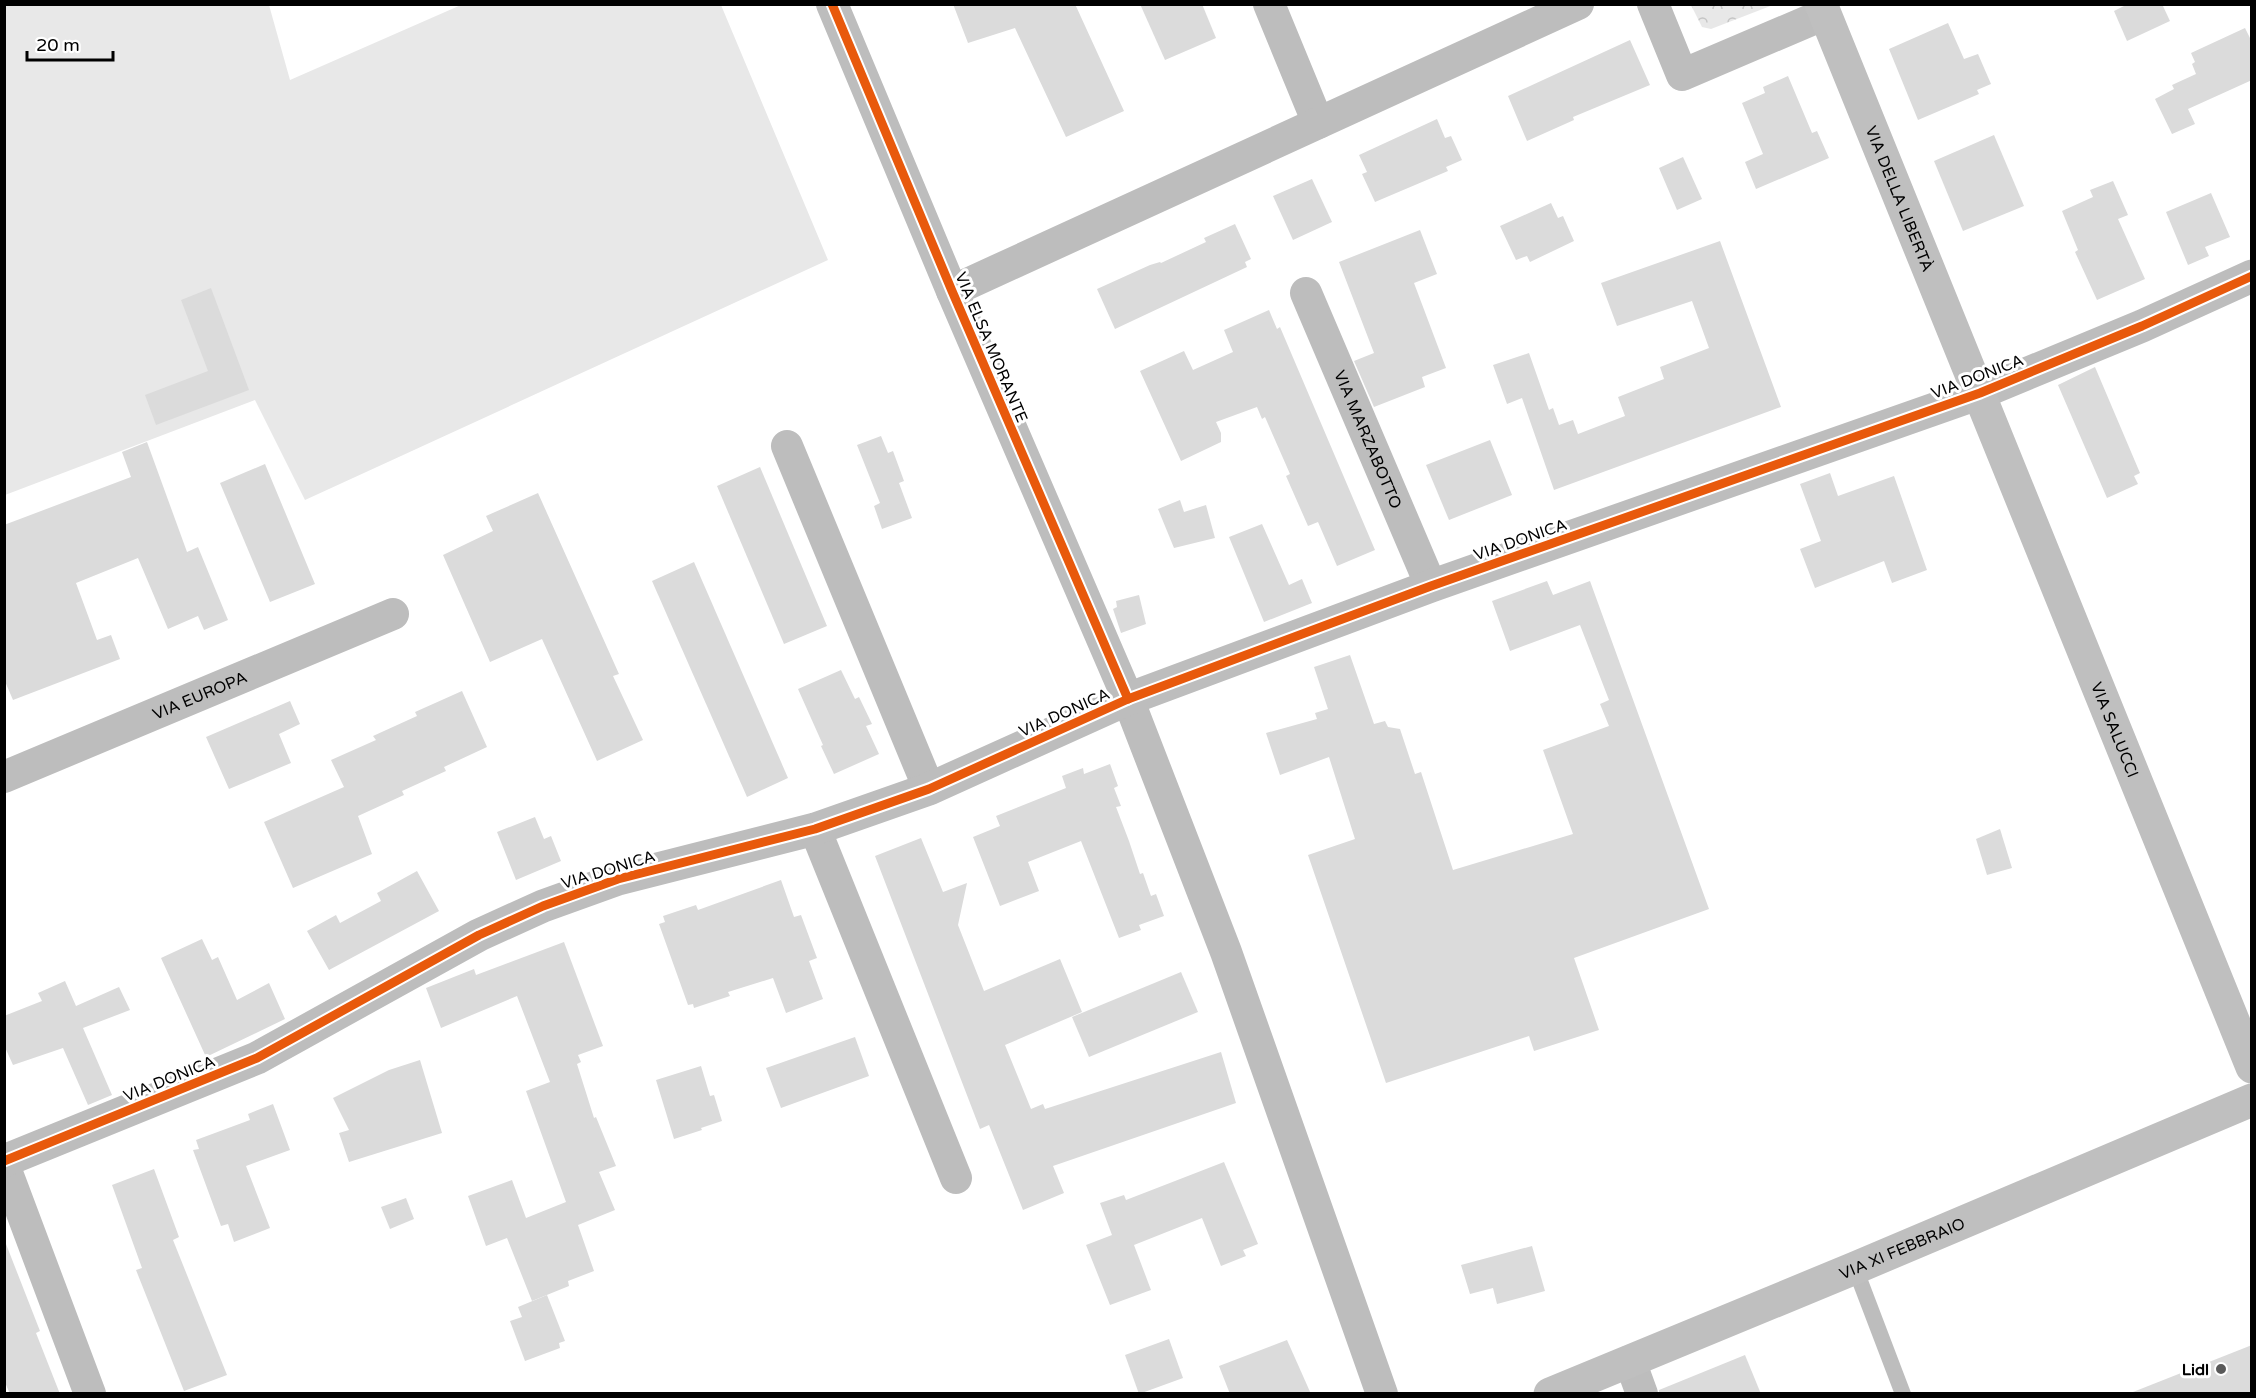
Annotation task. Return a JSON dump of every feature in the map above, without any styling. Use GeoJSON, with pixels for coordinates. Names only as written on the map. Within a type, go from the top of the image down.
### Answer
{"type":"FeatureCollection","features":[{"type":"Feature","properties":{"kind":"main road","name":"VIA DELLA LIBERTÀ"},"geometry":{"type":"LineString","coordinates":[[1823,9],[1980,393]]}},
{"type":"Feature","properties":{"kind":"main road","name":"VIA SALUCCI"},"geometry":{"type":"LineString","coordinates":[[1980,393],[2252,1067]]}},
{"type":"Feature","properties":{"kind":"main road","name":"VIA XI FEBBRAIO"},"geometry":{"type":"LineString","coordinates":[[1550,1394],[2252,1100]]}},
{"type":"Feature","properties":{"kind":"street","name":"VIA ELSA MORANTE"},"geometry":{"type":"LineString","coordinates":[[832,4],[952,291],[1128,699],[1226,952],[1382,1394]]}},
{"type":"Feature","properties":{"kind":"street"},"geometry":{"type":"LineString","coordinates":[[1269,4],[1318,123]]}},
{"type":"Feature","properties":{"kind":"street"},"geometry":{"type":"LineString","coordinates":[[952,291],[1578,4]]}},
{"type":"Feature","properties":{"kind":"street"},"geometry":{"type":"LineString","coordinates":[[1653,4],[1682,75],[1823,9]]}},
{"type":"Feature","properties":{"kind":"street","name":"VIA DONICA"},"geometry":{"type":"LineString","coordinates":[[4,1163],[257,1058],[479,935],[543,906],[618,879],[815,830],[929,789],[1128,699],[1431,586],[1980,393],[2142,326],[2252,276]]}},
{"type":"Feature","properties":{"kind":"street","name":"VIA MARZABOTTO"},"geometry":{"type":"LineString","coordinates":[[1306,293],[1431,586]]}},
{"type":"Feature","properties":{"kind":"street"},"geometry":{"type":"LineString","coordinates":[[787,446],[929,789]]}},
{"type":"Feature","properties":{"kind":"street","name":"VIA EUROPA"},"geometry":{"type":"LineString","coordinates":[[4,777],[393,614]]}},
{"type":"Feature","properties":{"kind":"street"},"geometry":{"type":"LineString","coordinates":[[815,830],[956,1178]]}},
{"type":"Feature","properties":{"kind":"street"},"geometry":{"type":"LineString","coordinates":[[4,1163],[90,1394]]}},
{"type":"Feature","properties":{"kind":"street"},"geometry":{"type":"LineString","coordinates":[[1630,1361],[1642,1394]]}},
{"type":"Feature","properties":{"kind":"lane"},"geometry":{"type":"LineString","coordinates":[[1855,1268],[1903,1394]]}},
{"type":"Feature","properties":{"kind":"green space"},"geometry":{"type":"Polygon","coordinates":[[[5,5],[269,5],[290,80],[461,5],[721,5],[828,260],[305,500],[255,400],[5,495],[5,5]]]}},
{"type":"Feature","properties":{"kind":"green space"},"geometry":{"type":"Polygon","coordinates":[[[1691,5],[1773,5],[1711,29],[1702,27],[1691,5]]]}},
{"type":"Feature","properties":{"kind":"building"},"geometry":{"type":"Polygon","coordinates":[[[953,4],[1075,4],[1124,111],[1066,137],[1015,28],[968,43],[953,4]]]}},
{"type":"Feature","properties":{"kind":"building"},"geometry":{"type":"Polygon","coordinates":[[[1140,4],[1202,4],[1216,38],[1165,60],[1140,4]]]}},
{"type":"Feature","properties":{"kind":"building"},"geometry":{"type":"Polygon","coordinates":[[[2128,4],[2162,4],[2170,21],[2127,41],[2114,11],[2128,4]]]}},
{"type":"Feature","properties":{"kind":"building"},"geometry":{"type":"Polygon","coordinates":[[[1948,23],[1964,59],[1978,54],[1991,84],[1977,90],[1979,94],[1918,120],[1889,49],[1948,23]]]}},
{"type":"Feature","properties":{"kind":"building"},"geometry":{"type":"Polygon","coordinates":[[[2245,28],[2252,42],[2252,80],[2188,109],[2195,124],[2172,134],[2155,99],[2174,89],[2172,85],[2196,74],[2192,64],[2195,62],[2191,53],[2245,28]]]}},
{"type":"Feature","properties":{"kind":"building"},"geometry":{"type":"Polygon","coordinates":[[[1630,40],[1650,85],[1573,117],[1574,120],[1527,141],[1508,96],[1630,40]]]}},
{"type":"Feature","properties":{"kind":"building"},"geometry":{"type":"Polygon","coordinates":[[[1788,76],[1812,133],[1817,131],[1829,158],[1756,189],[1745,162],[1763,154],[1742,103],[1765,93],[1763,87],[1788,76]]]}},
{"type":"Feature","properties":{"kind":"building"},"geometry":{"type":"Polygon","coordinates":[[[1437,119],[1445,138],[1451,136],[1462,160],[1446,167],[1448,171],[1375,202],[1362,174],[1367,172],[1359,155],[1437,119]]]}},
{"type":"Feature","properties":{"kind":"building"},"geometry":{"type":"Polygon","coordinates":[[[1994,135],[2024,206],[1963,231],[1934,161],[1994,135]]]}},
{"type":"Feature","properties":{"kind":"building"},"geometry":{"type":"Polygon","coordinates":[[[1683,157],[1702,199],[1677,210],[1659,168],[1683,157]]]}},
{"type":"Feature","properties":{"kind":"building"},"geometry":{"type":"Polygon","coordinates":[[[1312,179],[1332,222],[1293,240],[1273,196],[1312,179]]]}},
{"type":"Feature","properties":{"kind":"building"},"geometry":{"type":"Polygon","coordinates":[[[2113,181],[2128,215],[2118,219],[2145,279],[2097,300],[2075,252],[2078,250],[2062,211],[2093,197],[2090,190],[2113,181]]]}},
{"type":"Feature","properties":{"kind":"building"},"geometry":{"type":"Polygon","coordinates":[[[2211,193],[2230,237],[2205,247],[2209,256],[2188,265],[2166,212],[2211,193]]]}},
{"type":"Feature","properties":{"kind":"building"},"geometry":{"type":"Polygon","coordinates":[[[1551,203],[1558,218],[1563,216],[1574,241],[1530,262],[1527,256],[1516,260],[1500,226],[1551,203]]]}},
{"type":"Feature","properties":{"kind":"building"},"geometry":{"type":"Polygon","coordinates":[[[1235,224],[1251,259],[1245,262],[1247,267],[1115,329],[1097,289],[1206,242],[1204,238],[1235,224]]]}},
{"type":"Feature","properties":{"kind":"building"},"geometry":{"type":"Polygon","coordinates":[[[1420,230],[1437,274],[1414,283],[1446,368],[1422,377],[1425,387],[1374,407],[1354,361],[1374,353],[1339,262],[1420,230]]]}},
{"type":"Feature","properties":{"kind":"building"},"geometry":{"type":"Polygon","coordinates":[[[1720,241],[1781,407],[1554,490],[1522,398],[1507,404],[1493,365],[1529,353],[1549,410],[1553,408],[1559,425],[1573,420],[1578,434],[1625,416],[1618,397],[1664,379],[1660,367],[1709,348],[1692,301],[1617,326],[1601,283],[1720,241]]]}},
{"type":"Feature","properties":{"kind":"building"},"geometry":{"type":"Polygon","coordinates":[[[211,288],[249,390],[156,425],[145,395],[208,371],[181,300],[211,288]]]}},
{"type":"Feature","properties":{"kind":"building"},"geometry":{"type":"Polygon","coordinates":[[[1269,310],[1277,329],[1280,327],[1375,550],[1337,566],[1318,522],[1308,526],[1286,476],[1290,474],[1265,417],[1262,419],[1257,407],[1216,422],[1221,433],[1221,442],[1181,461],[1140,371],[1184,351],[1193,370],[1233,352],[1224,330],[1269,310]]]}},
{"type":"Feature","properties":{"kind":"building"},"geometry":{"type":"Polygon","coordinates":[[[2095,367],[2140,473],[2134,476],[2138,484],[2107,498],[2058,385],[2095,367]]]}},
{"type":"Feature","properties":{"kind":"building"},"geometry":{"type":"Polygon","coordinates":[[[881,436],[888,453],[893,451],[904,481],[899,483],[912,518],[882,529],[874,506],[880,503],[857,445],[881,436]]]}},
{"type":"Feature","properties":{"kind":"building"},"geometry":{"type":"Polygon","coordinates":[[[1490,440],[1512,495],[1449,520],[1426,465],[1490,440]]]}},
{"type":"Feature","properties":{"kind":"building"},"geometry":{"type":"Polygon","coordinates":[[[147,442],[187,552],[198,547],[228,620],[204,630],[198,616],[168,629],[138,558],[76,583],[97,640],[111,635],[120,659],[13,700],[4,679],[4,525],[131,477],[122,452],[147,442]]]}},
{"type":"Feature","properties":{"kind":"building"},"geometry":{"type":"Polygon","coordinates":[[[265,464],[315,584],[270,602],[220,483],[265,464]]]}},
{"type":"Feature","properties":{"kind":"building"},"geometry":{"type":"Polygon","coordinates":[[[760,467],[827,626],[784,644],[717,486],[760,467]]]}},
{"type":"Feature","properties":{"kind":"building"},"geometry":{"type":"Polygon","coordinates":[[[1830,473],[1838,496],[1894,476],[1927,570],[1892,583],[1884,561],[1815,588],[1800,549],[1821,541],[1800,484],[1830,473]]]}},
{"type":"Feature","properties":{"kind":"building"},"geometry":{"type":"Polygon","coordinates":[[[538,493],[619,674],[613,676],[643,740],[597,761],[542,639],[490,662],[443,555],[493,531],[486,516],[538,493]]]}},
{"type":"Feature","properties":{"kind":"building"},"geometry":{"type":"Polygon","coordinates":[[[1180,500],[1184,512],[1206,505],[1215,538],[1174,548],[1158,509],[1180,500]]]}},
{"type":"Feature","properties":{"kind":"building"},"geometry":{"type":"Polygon","coordinates":[[[1262,524],[1289,585],[1302,579],[1312,603],[1264,622],[1229,537],[1262,524]]]}},
{"type":"Feature","properties":{"kind":"building"},"geometry":{"type":"Polygon","coordinates":[[[694,562],[788,778],[747,797],[652,581],[694,562]]]}},
{"type":"Feature","properties":{"kind":"building"},"geometry":{"type":"Polygon","coordinates":[[[1547,581],[1553,595],[1590,581],[1709,909],[1574,958],[1599,1030],[1534,1051],[1529,1036],[1386,1083],[1308,855],[1355,839],[1329,757],[1280,775],[1266,733],[1317,719],[1315,713],[1328,709],[1314,667],[1350,655],[1374,724],[1385,721],[1388,727],[1400,729],[1415,774],[1421,772],[1453,870],[1573,834],[1543,750],[1609,726],[1600,704],[1609,700],[1580,625],[1510,651],[1492,601],[1547,581]]]}},
{"type":"Feature","properties":{"kind":"building"},"geometry":{"type":"Polygon","coordinates":[[[1139,595],[1146,624],[1121,633],[1113,609],[1117,607],[1116,601],[1139,595]]]}},
{"type":"Feature","properties":{"kind":"building"},"geometry":{"type":"Polygon","coordinates":[[[841,670],[855,699],[859,697],[872,724],[866,726],[879,754],[834,774],[798,689],[841,670]]]}},
{"type":"Feature","properties":{"kind":"building"},"geometry":{"type":"Polygon","coordinates":[[[462,691],[487,747],[444,767],[446,771],[402,791],[404,795],[358,816],[372,854],[293,888],[264,822],[344,787],[331,760],[376,740],[373,736],[417,716],[415,712],[462,691]]]}},
{"type":"Feature","properties":{"kind":"building"},"geometry":{"type":"Polygon","coordinates":[[[290,701],[300,724],[279,734],[291,763],[229,789],[206,737],[290,701]]]}},
{"type":"Feature","properties":{"kind":"building"},"geometry":{"type":"Polygon","coordinates":[[[1110,764],[1118,786],[1114,788],[1121,806],[1116,807],[1140,874],[1143,873],[1151,896],[1156,894],[1164,916],[1139,925],[1141,930],[1119,938],[1081,841],[1028,862],[1039,891],[1000,906],[973,837],[1000,826],[996,816],[1066,788],[1062,776],[1083,768],[1084,774],[1110,764]]]}},
{"type":"Feature","properties":{"kind":"building"},"geometry":{"type":"Polygon","coordinates":[[[535,817],[544,839],[551,836],[561,861],[516,880],[497,832],[535,817]]]}},
{"type":"Feature","properties":{"kind":"building"},"geometry":{"type":"Polygon","coordinates":[[[2000,829],[2012,868],[1987,875],[1976,839],[2000,829]]]}},
{"type":"Feature","properties":{"kind":"building"},"geometry":{"type":"Polygon","coordinates":[[[921,838],[943,892],[967,883],[958,925],[984,991],[1060,959],[1082,1012],[1005,1045],[1031,1109],[1043,1104],[1045,1109],[1221,1052],[1236,1103],[1053,1166],[1064,1193],[1023,1210],[989,1125],[980,1129],[875,856],[921,838]]]}},
{"type":"Feature","properties":{"kind":"building"},"geometry":{"type":"Polygon","coordinates":[[[417,871],[439,911],[329,970],[307,931],[336,915],[340,923],[381,901],[377,893],[417,871]]]}},
{"type":"Feature","properties":{"kind":"building"},"geometry":{"type":"Polygon","coordinates":[[[781,880],[794,917],[801,915],[817,958],[809,961],[823,999],[786,1013],[773,978],[728,992],[730,996],[694,1008],[693,1004],[688,1005],[659,924],[665,922],[663,916],[696,905],[698,910],[781,880]]]}},
{"type":"Feature","properties":{"kind":"building"},"geometry":{"type":"Polygon","coordinates":[[[202,939],[212,960],[218,957],[237,1000],[269,983],[285,1019],[206,1057],[161,958],[202,939]]]}},
{"type":"Feature","properties":{"kind":"building"},"geometry":{"type":"Polygon","coordinates":[[[564,942],[603,1046],[578,1055],[581,1062],[577,1064],[594,1118],[596,1117],[616,1166],[599,1172],[615,1210],[578,1225],[594,1271],[568,1281],[569,1286],[532,1301],[507,1238],[486,1246],[468,1196],[512,1180],[526,1218],[566,1202],[526,1091],[550,1082],[517,996],[441,1028],[426,988],[474,969],[476,975],[564,942]]]}},
{"type":"Feature","properties":{"kind":"building"},"geometry":{"type":"Polygon","coordinates":[[[1181,972],[1198,1012],[1089,1057],[1072,1017],[1181,972]]]}},
{"type":"Feature","properties":{"kind":"building"},"geometry":{"type":"Polygon","coordinates":[[[65,981],[76,1006],[119,987],[130,1010],[83,1028],[112,1095],[88,1105],[63,1048],[13,1065],[4,1045],[4,1016],[42,1001],[38,993],[65,981]]]}},
{"type":"Feature","properties":{"kind":"building"},"geometry":{"type":"Polygon","coordinates":[[[855,1037],[869,1076],[781,1108],[766,1068],[855,1037]]]}},
{"type":"Feature","properties":{"kind":"building"},"geometry":{"type":"Polygon","coordinates":[[[420,1060],[442,1133],[349,1162],[339,1133],[349,1130],[333,1098],[389,1070],[420,1060]]]}},
{"type":"Feature","properties":{"kind":"building"},"geometry":{"type":"Polygon","coordinates":[[[701,1066],[710,1096],[714,1095],[722,1121],[674,1139],[656,1080],[701,1066]]]}},
{"type":"Feature","properties":{"kind":"building"},"geometry":{"type":"Polygon","coordinates":[[[273,1104],[290,1150],[246,1166],[270,1228],[234,1242],[228,1224],[221,1226],[193,1150],[199,1149],[196,1140],[250,1120],[248,1114],[273,1104]]]}},
{"type":"Feature","properties":{"kind":"building"},"geometry":{"type":"Polygon","coordinates":[[[1224,1162],[1258,1244],[1243,1250],[1246,1256],[1221,1266],[1202,1218],[1134,1245],[1151,1290],[1110,1305],[1086,1245],[1112,1235],[1100,1203],[1124,1195],[1126,1200],[1224,1162]]]}},
{"type":"Feature","properties":{"kind":"building"},"geometry":{"type":"Polygon","coordinates":[[[154,1169],[179,1237],[173,1240],[227,1375],[184,1391],[136,1270],[142,1268],[112,1185],[154,1169]]]}},
{"type":"Feature","properties":{"kind":"building"},"geometry":{"type":"Polygon","coordinates":[[[406,1198],[414,1219],[390,1229],[381,1207],[406,1198]]]}},
{"type":"Feature","properties":{"kind":"building"},"geometry":{"type":"Polygon","coordinates":[[[6,1244],[40,1331],[36,1333],[60,1394],[10,1394],[4,1380],[6,1244]]]}},
{"type":"Feature","properties":{"kind":"building"},"geometry":{"type":"Polygon","coordinates":[[[1532,1246],[1545,1291],[1497,1304],[1493,1288],[1470,1294],[1461,1265],[1532,1246]]]}},
{"type":"Feature","properties":{"kind":"building"},"geometry":{"type":"Polygon","coordinates":[[[547,1295],[565,1341],[559,1343],[560,1348],[525,1361],[510,1321],[522,1317],[518,1307],[547,1295]]]}},
{"type":"Feature","properties":{"kind":"building"},"geometry":{"type":"Polygon","coordinates":[[[1169,1339],[1183,1378],[1139,1394],[1125,1355],[1169,1339]]]}},
{"type":"Feature","properties":{"kind":"building"},"geometry":{"type":"Polygon","coordinates":[[[1287,1340],[1311,1394],[1230,1394],[1219,1366],[1287,1340]]]}},
{"type":"Feature","properties":{"kind":"building","name":"Lidl"},"geometry":{"type":"Polygon","coordinates":[[[2252,1345],[2252,1394],[2133,1394],[2133,1392],[2252,1345]]]}},
{"type":"Feature","properties":{"kind":"building"},"geometry":{"type":"Polygon","coordinates":[[[1745,1355],[1761,1394],[1659,1394],[1659,1390],[1745,1355]]]}},
{"type":"Feature","properties":{"kind":"cycle path"},"geometry":{"type":"LineString","coordinates":[[832,4],[952,291],[1128,699]]}},
{"type":"Feature","properties":{"kind":"cycle path"},"geometry":{"type":"LineString","coordinates":[[4,1161],[257,1058],[479,935],[543,906],[618,879],[815,829],[929,789],[1128,699],[1431,586],[1980,393],[2142,326],[2252,276]]}},
{"type":"Feature","properties":{"kind":"place","name":"Lidl"},"geometry":{"type":"Point","coordinates":[2221,1369]}}]}
